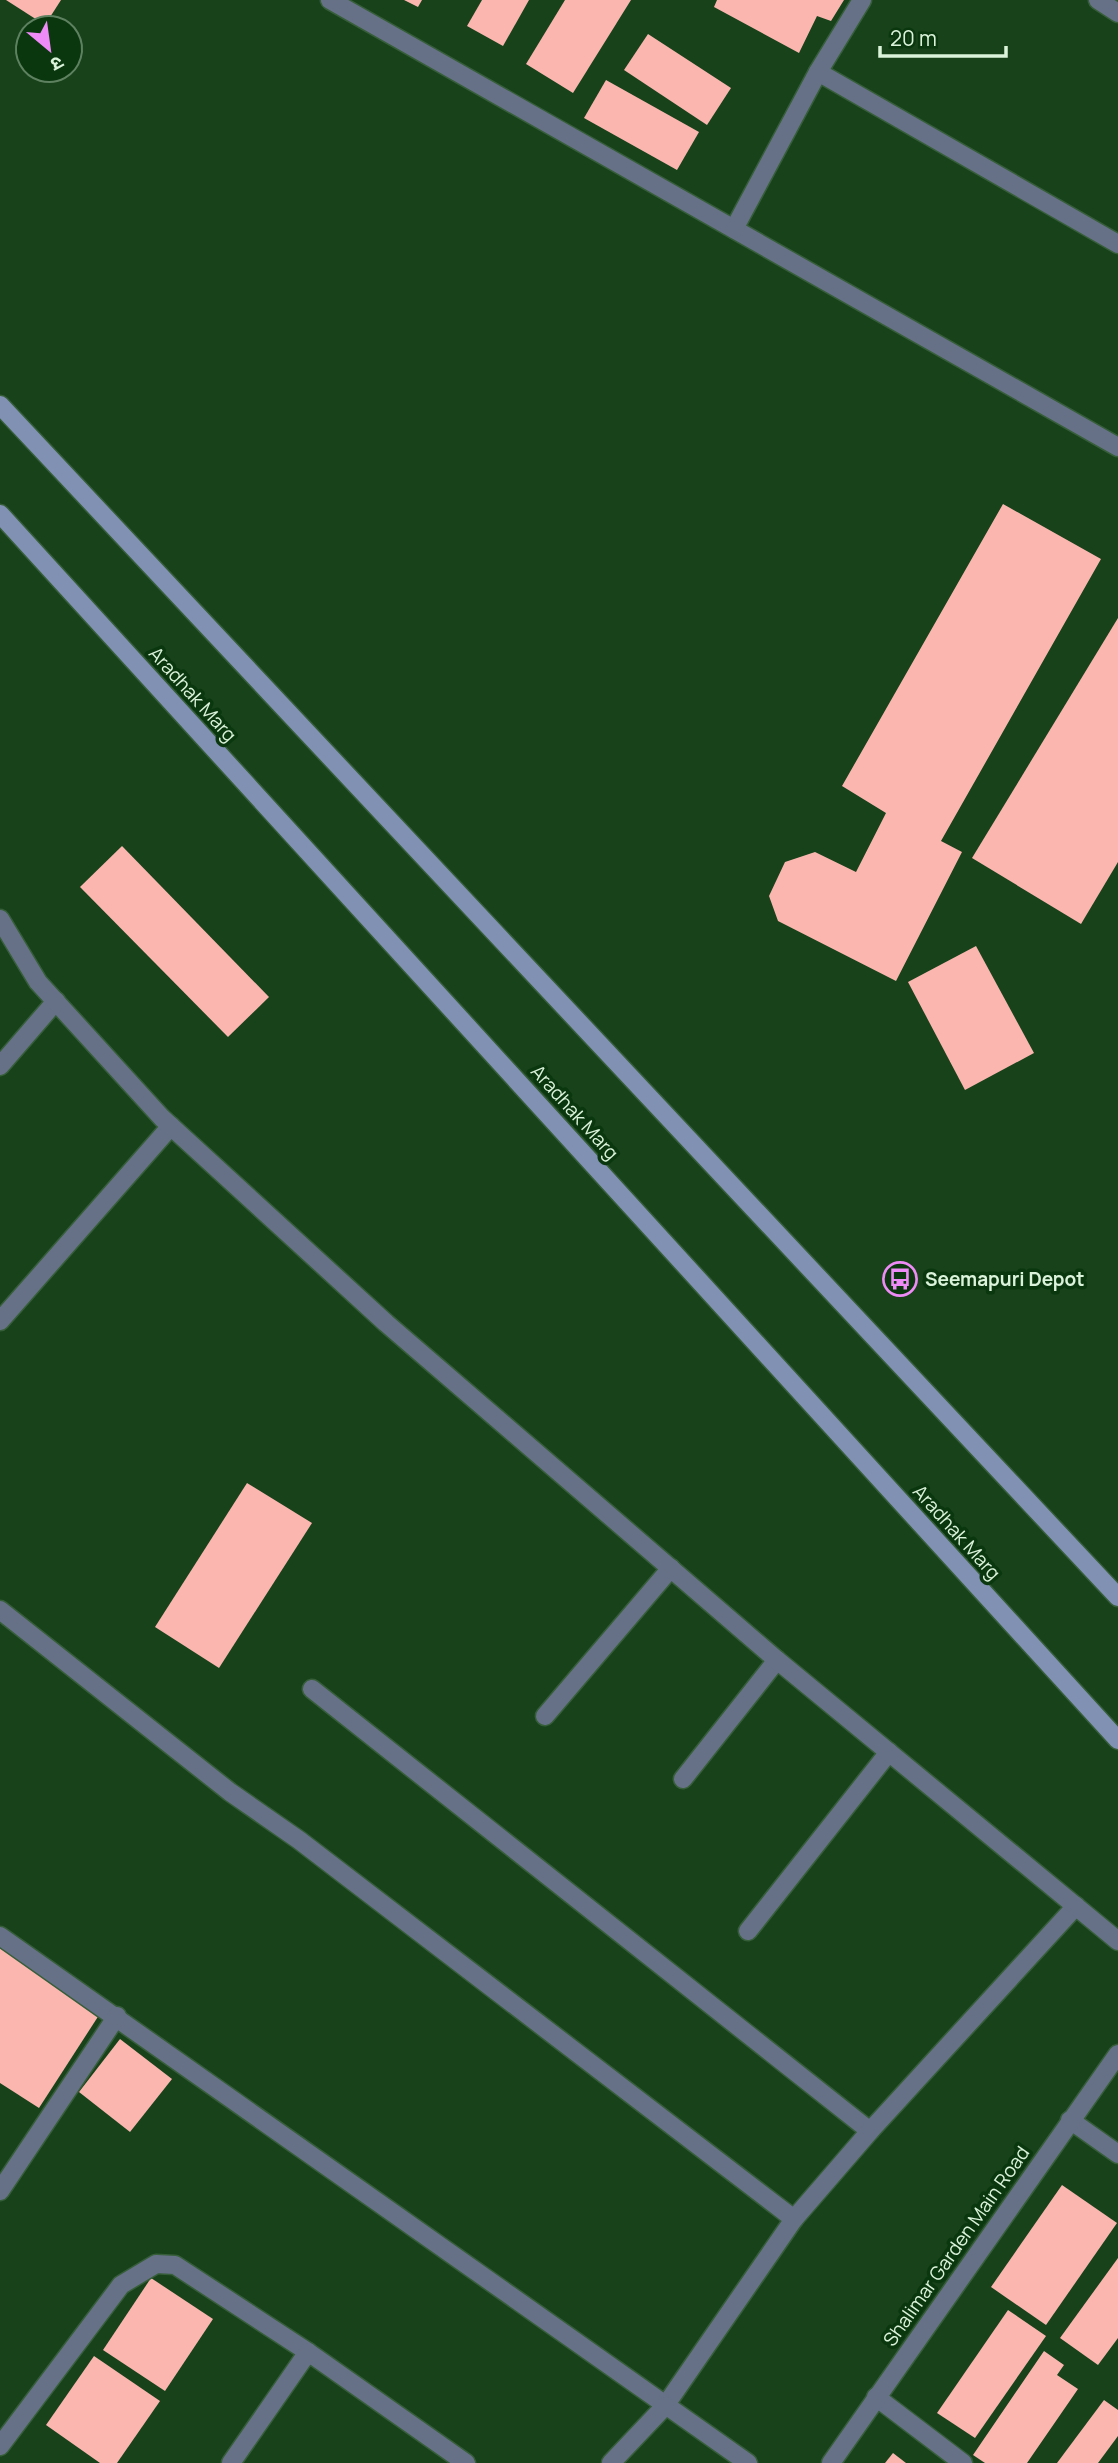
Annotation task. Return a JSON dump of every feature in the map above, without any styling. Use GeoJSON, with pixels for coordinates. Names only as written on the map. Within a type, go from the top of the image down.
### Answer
{"type":"FeatureCollection","features":[{"type":"Feature","properties":{"kind":"main road"},"geometry":{"type":"LineString","coordinates":[[0,405],[1118,1597]]}},
{"type":"Feature","properties":{"kind":"main road","name":"Aradhak Marg"},"geometry":{"type":"LineString","coordinates":[[0,514],[1118,1740]]}},
{"type":"Feature","properties":{"kind":"street"},"geometry":{"type":"LineString","coordinates":[[330,0],[1118,447]]}},
{"type":"Feature","properties":{"kind":"street"},"geometry":{"type":"LineString","coordinates":[[734,229],[818,72],[862,0]]}},
{"type":"Feature","properties":{"kind":"street"},"geometry":{"type":"LineString","coordinates":[[1098,0],[1118,13]]}},
{"type":"Feature","properties":{"kind":"street"},"geometry":{"type":"LineString","coordinates":[[818,72],[1118,244]]}},
{"type":"Feature","properties":{"kind":"street"},"geometry":{"type":"LineString","coordinates":[[0,919],[38,982],[171,1126],[386,1323],[777,1660],[1118,1941]]}},
{"type":"Feature","properties":{"kind":"street"},"geometry":{"type":"LineString","coordinates":[[0,1066],[55,1001]]}},
{"type":"Feature","properties":{"kind":"street"},"geometry":{"type":"LineString","coordinates":[[0,1321],[171,1126]]}},
{"type":"Feature","properties":{"kind":"street"},"geometry":{"type":"LineString","coordinates":[[545,1716],[671,1568]]}},
{"type":"Feature","properties":{"kind":"street"},"geometry":{"type":"LineString","coordinates":[[0,1610],[230,1793],[299,1840],[794,2219]]}},
{"type":"Feature","properties":{"kind":"street"},"geometry":{"type":"LineString","coordinates":[[683,1779],[777,1660]]}},
{"type":"Feature","properties":{"kind":"street"},"geometry":{"type":"LineString","coordinates":[[312,1689],[870,2131]]}},
{"type":"Feature","properties":{"kind":"street"},"geometry":{"type":"LineString","coordinates":[[748,1931],[889,1752]]}},
{"type":"Feature","properties":{"kind":"street"},"geometry":{"type":"LineString","coordinates":[[611,2463],[665,2406],[794,2219],[870,2131],[1076,1906]]}},
{"type":"Feature","properties":{"kind":"street"},"geometry":{"type":"LineString","coordinates":[[0,1936],[748,2463]]}},
{"type":"Feature","properties":{"kind":"street"},"geometry":{"type":"LineString","coordinates":[[0,2191],[117,2016]]}},
{"type":"Feature","properties":{"kind":"street","name":"Shalimar Garden Main Road"},"geometry":{"type":"LineString","coordinates":[[831,2463],[1118,2054]]}},
{"type":"Feature","properties":{"kind":"street"},"geometry":{"type":"LineString","coordinates":[[1070,2120],[1118,2154]]}},
{"type":"Feature","properties":{"kind":"street"},"geometry":{"type":"LineString","coordinates":[[0,2446],[121,2285],[156,2264],[175,2265],[309,2352],[466,2463]]}},
{"type":"Feature","properties":{"kind":"street"},"geometry":{"type":"LineString","coordinates":[[231,2463],[309,2352]]}},
{"type":"Feature","properties":{"kind":"street"},"geometry":{"type":"LineString","coordinates":[[876,2397],[963,2463]]}},
{"type":"Feature","properties":{"kind":"building"},"geometry":{"type":"Polygon","coordinates":[[[6,0],[61,0],[52,14],[28,14],[6,0]]]}},
{"type":"Feature","properties":{"kind":"building"},"geometry":{"type":"Polygon","coordinates":[[[404,0],[422,0],[418,7],[404,0]]]}},
{"type":"Feature","properties":{"kind":"building"},"geometry":{"type":"Polygon","coordinates":[[[482,0],[529,0],[503,46],[467,26],[482,0]]]}},
{"type":"Feature","properties":{"kind":"building"},"geometry":{"type":"Polygon","coordinates":[[[565,0],[631,0],[573,93],[526,64],[565,0]]]}},
{"type":"Feature","properties":{"kind":"building"},"geometry":{"type":"Polygon","coordinates":[[[717,0],[844,0],[831,21],[817,16],[799,53],[714,7],[717,0]]]}},
{"type":"Feature","properties":{"kind":"building"},"geometry":{"type":"Polygon","coordinates":[[[648,34],[731,88],[707,125],[624,70],[648,34]]]}},
{"type":"Feature","properties":{"kind":"building"},"geometry":{"type":"Polygon","coordinates":[[[606,80],[699,132],[677,170],[584,118],[606,80]]]}},
{"type":"Feature","properties":{"kind":"building"},"geometry":{"type":"Polygon","coordinates":[[[1003,504],[1101,559],[941,841],[962,852],[896,981],[778,921],[769,896],[785,862],[815,852],[856,872],[886,813],[842,786],[1003,504]]]}},
{"type":"Feature","properties":{"kind":"building"},"geometry":{"type":"Polygon","coordinates":[[[1118,618],[1118,862],[1081,924],[972,858],[1118,618]]]}},
{"type":"Feature","properties":{"kind":"building"},"geometry":{"type":"Polygon","coordinates":[[[122,846],[269,997],[228,1037],[80,887],[122,846]]]}},
{"type":"Feature","properties":{"kind":"building"},"geometry":{"type":"Polygon","coordinates":[[[976,946],[1034,1053],[965,1090],[908,982],[976,946]]]}},
{"type":"Feature","properties":{"kind":"building"},"geometry":{"type":"Polygon","coordinates":[[[247,1483],[312,1523],[219,1668],[155,1627],[247,1483]]]}},
{"type":"Feature","properties":{"kind":"building"},"geometry":{"type":"Polygon","coordinates":[[[0,1948],[101,2012],[39,2108],[0,2083],[0,1948]]]}},
{"type":"Feature","properties":{"kind":"building"},"geometry":{"type":"Polygon","coordinates":[[[120,2039],[172,2079],[130,2132],[79,2092],[120,2039]]]}},
{"type":"Feature","properties":{"kind":"building"},"geometry":{"type":"Polygon","coordinates":[[[1062,2185],[1117,2223],[1046,2325],[991,2287],[1062,2185]]]}},
{"type":"Feature","properties":{"kind":"building"},"geometry":{"type":"Polygon","coordinates":[[[1118,2258],[1118,2338],[1098,2365],[1060,2338],[1118,2258]]]}},
{"type":"Feature","properties":{"kind":"building"},"geometry":{"type":"Polygon","coordinates":[[[151,2278],[213,2319],[165,2391],[103,2350],[151,2278]]]}},
{"type":"Feature","properties":{"kind":"building"},"geometry":{"type":"Polygon","coordinates":[[[1008,2310],[1046,2336],[975,2438],[937,2413],[1008,2310]]]}},
{"type":"Feature","properties":{"kind":"building"},"geometry":{"type":"Polygon","coordinates":[[[1044,2351],[1064,2365],[1057,2375],[1078,2389],[1027,2463],[985,2463],[973,2455],[1044,2351]]]}},
{"type":"Feature","properties":{"kind":"building"},"geometry":{"type":"Polygon","coordinates":[[[94,2356],[160,2401],[117,2463],[100,2463],[46,2425],[94,2356]]]}},
{"type":"Feature","properties":{"kind":"building"},"geometry":{"type":"Polygon","coordinates":[[[1104,2400],[1118,2410],[1118,2436],[1098,2463],[1057,2463],[1104,2400]]]}},
{"type":"Feature","properties":{"kind":"building"},"geometry":{"type":"Polygon","coordinates":[[[893,2453],[906,2463],[885,2463],[893,2453]]]}},
{"type":"Feature","properties":{"kind":"place","name":"Seemapuri Depot"},"geometry":{"type":"Point","coordinates":[900,1279]}}]}
